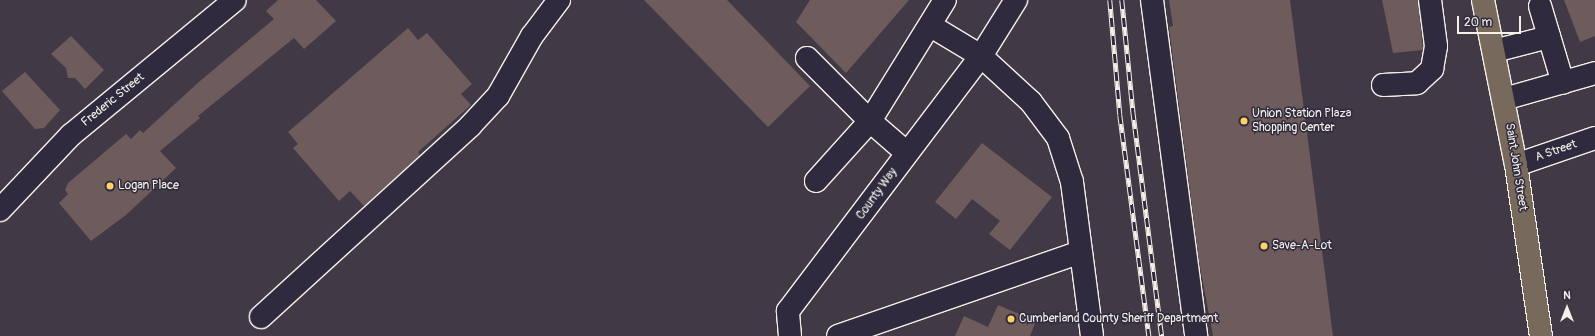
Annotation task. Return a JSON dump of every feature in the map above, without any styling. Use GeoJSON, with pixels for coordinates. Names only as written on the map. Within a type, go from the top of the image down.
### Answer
{"type":"FeatureCollection","features":[{"type":"Feature","properties":{"kind":"main road","name":"Saint John Street"},"geometry":{"type":"LineString","coordinates":[[1483,0],[1516,165],[1541,336]]}},
{"type":"Feature","properties":{"kind":"street","name":"Frederic Street"},"geometry":{"type":"LineString","coordinates":[[0,210],[72,135],[235,0]]}},
{"type":"Feature","properties":{"kind":"street"},"geometry":{"type":"LineString","coordinates":[[816,182],[870,121],[931,26],[945,0]]}},
{"type":"Feature","properties":{"kind":"street","name":"County Way"},"geometry":{"type":"LineString","coordinates":[[790,336],[788,311],[981,56],[1016,0]]}},
{"type":"Feature","properties":{"kind":"street"},"geometry":{"type":"LineString","coordinates":[[1152,0],[1196,336]]}},
{"type":"Feature","properties":{"kind":"street"},"geometry":{"type":"LineString","coordinates":[[1383,85],[1417,83],[1432,69],[1436,46],[1430,0]]}},
{"type":"Feature","properties":{"kind":"street"},"geometry":{"type":"LineString","coordinates":[[261,317],[470,126],[498,96],[557,2]]}},
{"type":"Feature","properties":{"kind":"street"},"geometry":{"type":"LineString","coordinates":[[1540,6],[1563,83]]}},
{"type":"Feature","properties":{"kind":"street"},"geometry":{"type":"LineString","coordinates":[[931,26],[981,56],[1031,102],[1058,138],[1072,182],[1092,336]]}},
{"type":"Feature","properties":{"kind":"street"},"geometry":{"type":"LineString","coordinates":[[1494,51],[1549,37]]}},
{"type":"Feature","properties":{"kind":"street"},"geometry":{"type":"LineString","coordinates":[[807,58],[870,121],[907,153]]}},
{"type":"Feature","properties":{"kind":"street"},"geometry":{"type":"LineString","coordinates":[[1504,99],[1595,73]]}},
{"type":"Feature","properties":{"kind":"street","name":"A Street"},"geometry":{"type":"LineString","coordinates":[[1516,165],[1595,138]]}},
{"type":"Feature","properties":{"kind":"street"},"geometry":{"type":"LineString","coordinates":[[838,336],[1080,252]]}},
{"type":"Feature","properties":{"kind":"building"},"geometry":{"type":"Polygon","coordinates":[[[278,0],[316,0],[336,21],[304,49],[294,38],[198,116],[200,118],[160,151],[176,168],[126,215],[91,241],[59,203],[68,194],[65,190],[68,183],[126,134],[131,139],[140,130],[143,133],[200,81],[274,19],[266,11],[278,0]]]}},
{"type":"Feature","properties":{"kind":"building"},"geometry":{"type":"Polygon","coordinates":[[[644,0],[727,0],[810,86],[768,127],[644,0]]]}},
{"type":"Feature","properties":{"kind":"building"},"geometry":{"type":"Polygon","coordinates":[[[810,0],[909,0],[846,73],[796,22],[810,0]]]}},
{"type":"Feature","properties":{"kind":"building","name":"Union Station Plaza Shopping Center"},"geometry":{"type":"Polygon","coordinates":[[[1169,0],[1290,0],[1333,336],[1213,336],[1199,261],[1169,27],[1173,26],[1169,0]]]}},
{"type":"Feature","properties":{"kind":"building"},"geometry":{"type":"Polygon","coordinates":[[[1382,0],[1418,0],[1423,50],[1393,53],[1382,0]]]}},
{"type":"Feature","properties":{"kind":"building"},"geometry":{"type":"Polygon","coordinates":[[[1564,0],[1595,0],[1595,36],[1580,42],[1564,0]]]}},
{"type":"Feature","properties":{"kind":"building"},"geometry":{"type":"Polygon","coordinates":[[[408,28],[418,40],[427,33],[472,84],[461,94],[471,105],[418,152],[420,155],[364,206],[350,191],[339,201],[293,148],[298,144],[288,132],[408,28]]]}},
{"type":"Feature","properties":{"kind":"building"},"geometry":{"type":"Polygon","coordinates":[[[71,36],[104,70],[85,89],[75,78],[68,78],[66,68],[51,54],[71,36]]]}},
{"type":"Feature","properties":{"kind":"building"},"geometry":{"type":"Polygon","coordinates":[[[25,72],[60,110],[44,128],[35,129],[2,91],[25,72]]]}},
{"type":"Feature","properties":{"kind":"building"},"geometry":{"type":"Polygon","coordinates":[[[982,143],[1052,197],[1010,250],[989,234],[1000,221],[972,199],[956,219],[935,202],[982,143]]]}},
{"type":"Feature","properties":{"kind":"building","name":"Cumberland County Sheriff Department"},"geometry":{"type":"Polygon","coordinates":[[[998,305],[1036,321],[1030,336],[955,336],[964,316],[988,327],[998,305]]]}},
{"type":"Feature","properties":{"kind":"railway"},"geometry":{"type":"LineString","coordinates":[[1110,0],[1120,115],[1149,336]]}},
{"type":"Feature","properties":{"kind":"railway"},"geometry":{"type":"LineString","coordinates":[[1122,0],[1133,111],[1162,336]]}},
{"type":"Feature","properties":{"kind":"place","name":"Union Station Plaza Shopping Center"},"geometry":{"type":"Point","coordinates":[1244,121]}},
{"type":"Feature","properties":{"kind":"place","name":"Logan Place"},"geometry":{"type":"Point","coordinates":[110,186]}},
{"type":"Feature","properties":{"kind":"place","name":"Save-A-Lot"},"geometry":{"type":"Point","coordinates":[1264,246]}},
{"type":"Feature","properties":{"kind":"place","name":"Cumberland County Sheriff Department"},"geometry":{"type":"Point","coordinates":[1011,319]}}]}
